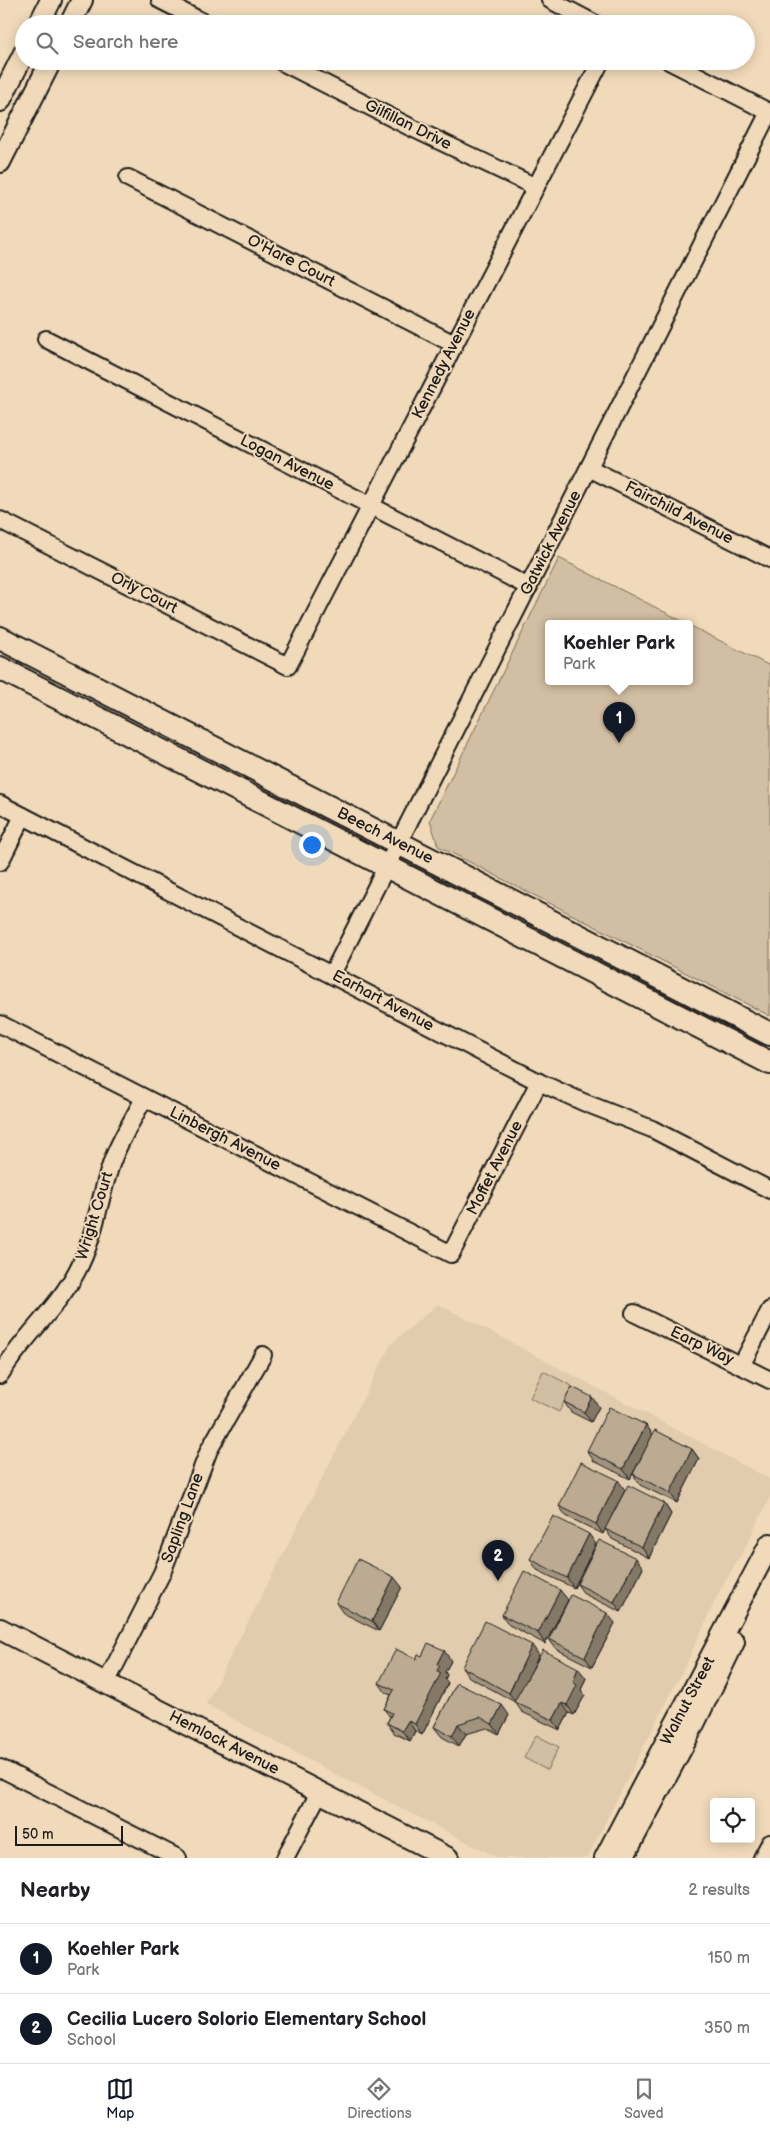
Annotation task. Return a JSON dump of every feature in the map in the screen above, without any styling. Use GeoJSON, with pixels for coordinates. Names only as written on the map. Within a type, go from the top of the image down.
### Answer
{"type":"FeatureCollection","features":[{"type":"Feature","properties":{"kind":"main road","name":"Beech Avenue"},"geometry":{"type":"LineString","coordinates":[[0,638],[770,1034]]}},
{"type":"Feature","properties":{"kind":"main road","name":"Beech Avenue"},"geometry":{"type":"LineString","coordinates":[[0,668],[770,1063]]}},
{"type":"Feature","properties":{"kind":"street"},"geometry":{"type":"LineString","coordinates":[[44,15],[51,0]]}},
{"type":"Feature","properties":{"kind":"street"},"geometry":{"type":"LineString","coordinates":[[74,15],[82,0]]}},
{"type":"Feature","properties":{"kind":"street"},"geometry":{"type":"LineString","coordinates":[[160,0],[189,15]]}},
{"type":"Feature","properties":{"kind":"street"},"geometry":{"type":"LineString","coordinates":[[550,0],[579,15]]}},
{"type":"Feature","properties":{"kind":"street"},"geometry":{"type":"LineString","coordinates":[[0,101],[16,70]]}},
{"type":"Feature","properties":{"kind":"street"},"geometry":{"type":"LineString","coordinates":[[0,162],[46,70]]}},
{"type":"Feature","properties":{"kind":"street","name":"Gilfillan Drive"},"geometry":{"type":"LineString","coordinates":[[298,70],[410,127],[536,187]]}},
{"type":"Feature","properties":{"kind":"street","name":"Kennedy Avenue"},"geometry":{"type":"LineString","coordinates":[[288,666],[596,70]]}},
{"type":"Feature","properties":{"kind":"street","name":"Gatwick Avenue"},"geometry":{"type":"LineString","coordinates":[[332,974],[769,112],[687,70]]}},
{"type":"Feature","properties":{"kind":"street","name":"O'Hare Court"},"geometry":{"type":"LineString","coordinates":[[128,178],[454,344]]}},
{"type":"Feature","properties":{"kind":"street","name":"Logan Avenue"},"geometry":{"type":"LineString","coordinates":[[46,338],[529,587]]}},
{"type":"Feature","properties":{"kind":"street","name":"Fairchild Avenue"},"geometry":{"type":"LineString","coordinates":[[589,468],[770,559]]}},
{"type":"Feature","properties":{"kind":"street","name":"Orly Court"},"geometry":{"type":"LineString","coordinates":[[0,520],[288,666]]}},
{"type":"Feature","properties":{"kind":"street","name":"Earhart Avenue"},"geometry":{"type":"LineString","coordinates":[[0,804],[539,1082],[583,1102],[652,1128],[770,1190]]}},
{"type":"Feature","properties":{"kind":"street"},"geometry":{"type":"LineString","coordinates":[[0,862],[24,816]]}},
{"type":"Feature","properties":{"kind":"street","name":"Linbergh Avenue"},"geometry":{"type":"LineString","coordinates":[[0,1024],[451,1254]]}},
{"type":"Feature","properties":{"kind":"street","name":"Moffet Avenue"},"geometry":{"type":"LineString","coordinates":[[451,1254],[539,1082]]}},
{"type":"Feature","properties":{"kind":"street","name":"Wright Court"},"geometry":{"type":"LineString","coordinates":[[0,1375],[9,1359],[64,1293],[86,1255],[113,1159],[144,1098]]}},
{"type":"Feature","properties":{"kind":"street"},"geometry":{"type":"LineString","coordinates":[[741,1366],[770,1310]]}},
{"type":"Feature","properties":{"kind":"street","name":"Earp Way"},"geometry":{"type":"LineString","coordinates":[[634,1312],[770,1380]]}},
{"type":"Feature","properties":{"kind":"street","name":"Sapling Lane"},"geometry":{"type":"LineString","coordinates":[[106,1683],[162,1573],[208,1450],[264,1355]]}},
{"type":"Feature","properties":{"kind":"street","name":"Walnut Street"},"geometry":{"type":"LineString","coordinates":[[605,1858],[770,1544]]}},
{"type":"Feature","properties":{"kind":"street","name":"Walnut Street"},"geometry":{"type":"LineString","coordinates":[[623,1858],[688,1736],[770,1572]]}},
{"type":"Feature","properties":{"kind":"street","name":"Hemlock Avenue"},"geometry":{"type":"LineString","coordinates":[[0,1629],[448,1858]]}},
{"type":"Feature","properties":{"kind":"street"},"geometry":{"type":"LineString","coordinates":[[0,1768],[178,1858]]}},
{"type":"Feature","properties":{"kind":"street"},"geometry":{"type":"LineString","coordinates":[[285,1858],[320,1791]]}},
{"type":"Feature","properties":{"kind":"street"},"geometry":{"type":"LineString","coordinates":[[762,1858],[770,1843]]}},
{"type":"Feature","properties":{"kind":"shaded area"},"geometry":{"type":"Polygon","coordinates":[[[559,558],[680,620],[545,620],[545,685],[693,685],[693,627],[770,666],[770,1016],[438,846],[430,820],[559,558]]]}},
{"type":"Feature","properties":{"kind":"shaded area"},"geometry":{"type":"Polygon","coordinates":[[[438,1304],[770,1479],[770,1497],[743,1552],[721,1588],[688,1660],[587,1858],[498,1858],[344,1779],[206,1704],[391,1344],[438,1304]]]}},
{"type":"Feature","properties":{"kind":"shaded area"},"geometry":{"type":"Polygon","coordinates":[[[543,1371],[572,1386],[559,1412],[530,1398],[543,1371]]]}},
{"type":"Feature","properties":{"kind":"shaded area"},"geometry":{"type":"Polygon","coordinates":[[[536,1735],[559,1747],[547,1770],[524,1758],[536,1735]]]}},
{"type":"Feature","properties":{"kind":"building"},"geometry":{"type":"Polygon","coordinates":[[[572,1387],[592,1397],[584,1412],[564,1402],[572,1387]]]}},
{"type":"Feature","properties":{"kind":"building"},"geometry":{"type":"Polygon","coordinates":[[[609,1407],[646,1425],[623,1469],[587,1451],[609,1407]]]}},
{"type":"Feature","properties":{"kind":"building"},"geometry":{"type":"Polygon","coordinates":[[[655,1430],[692,1449],[670,1493],[633,1474],[655,1430]]]}},
{"type":"Feature","properties":{"kind":"building"},"geometry":{"type":"Polygon","coordinates":[[[581,1462],[618,1480],[596,1524],[559,1506],[581,1462]]]}},
{"type":"Feature","properties":{"kind":"building"},"geometry":{"type":"Polygon","coordinates":[[[628,1485],[664,1503],[642,1547],[605,1529],[628,1485]]]}},
{"type":"Feature","properties":{"kind":"building"},"geometry":{"type":"Polygon","coordinates":[[[553,1516],[589,1534],[567,1578],[530,1559],[553,1516]]]}},
{"type":"Feature","properties":{"kind":"building"},"geometry":{"type":"Polygon","coordinates":[[[599,1540],[636,1558],[614,1602],[577,1584],[599,1540]]]}},
{"type":"Feature","properties":{"kind":"building"},"geometry":{"type":"Polygon","coordinates":[[[358,1559],[394,1577],[372,1621],[336,1603],[358,1559]]]}},
{"type":"Feature","properties":{"kind":"building"},"geometry":{"type":"Polygon","coordinates":[[[524,1571],[560,1590],[538,1633],[502,1615],[524,1571]]]}},
{"type":"Feature","properties":{"kind":"building"},"geometry":{"type":"Polygon","coordinates":[[[571,1595],[607,1613],[585,1657],[549,1639],[571,1595]]]}},
{"type":"Feature","properties":{"kind":"building"},"geometry":{"type":"Polygon","coordinates":[[[485,1621],[532,1645],[509,1693],[462,1667],[485,1621]]]}},
{"type":"Feature","properties":{"kind":"building"},"geometry":{"type":"Polygon","coordinates":[[[428,1643],[444,1650],[437,1664],[440,1665],[437,1671],[441,1673],[415,1724],[408,1721],[402,1731],[387,1723],[392,1713],[384,1709],[394,1690],[379,1683],[396,1649],[416,1659],[418,1654],[422,1656],[428,1643]]]}},
{"type":"Feature","properties":{"kind":"building"},"geometry":{"type":"Polygon","coordinates":[[[543,1650],[578,1668],[573,1682],[577,1685],[567,1705],[562,1703],[553,1720],[514,1702],[543,1650]]]}},
{"type":"Feature","properties":{"kind":"building"},"geometry":{"type":"Polygon","coordinates":[[[457,1683],[502,1705],[492,1724],[480,1717],[458,1724],[452,1736],[434,1727],[457,1683]]]}},
{"type":"Feature","properties":{"kind":"place","name":"Koehler Park"},"geometry":{"type":"Point","coordinates":[619,743]}},
{"type":"Feature","properties":{"kind":"place","name":"Cecilia Lucero Solorio Elementary School"},"geometry":{"type":"Point","coordinates":[498,1581]}}]}
